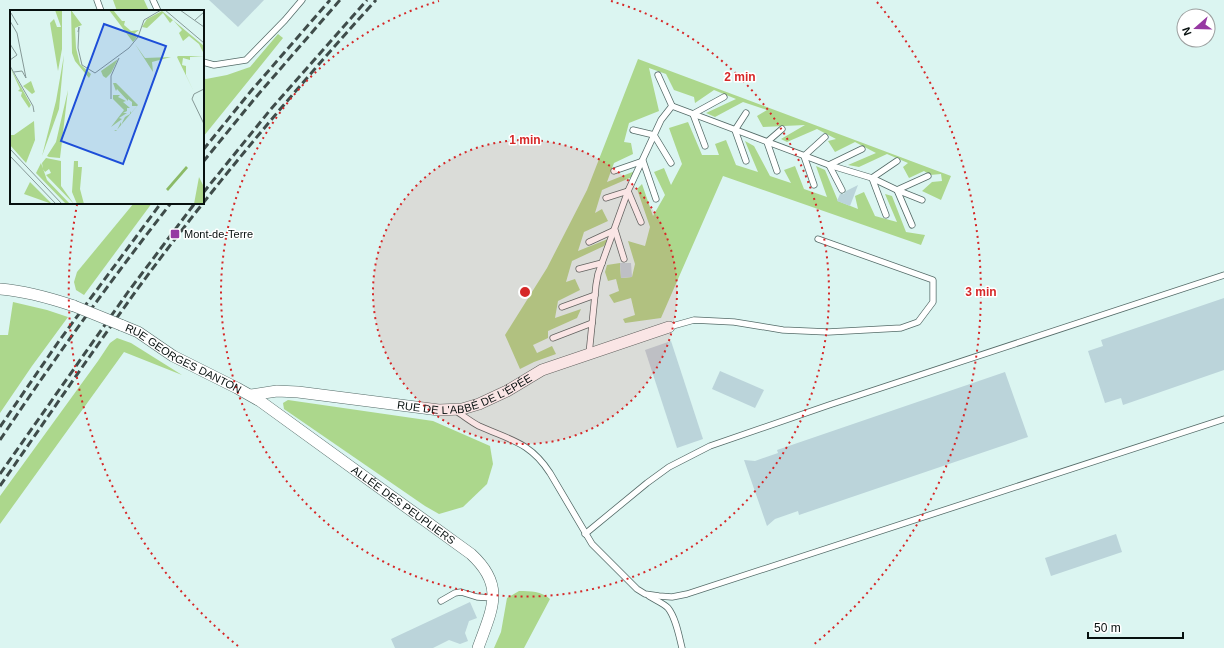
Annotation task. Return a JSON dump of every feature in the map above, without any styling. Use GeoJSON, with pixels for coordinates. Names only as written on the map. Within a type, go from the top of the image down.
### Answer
{"type":"FeatureCollection","features":[{"type":"Feature","properties":{"kind":"street","name":"RUE GEORGES DANTON"},"geometry":{"type":"LineString","coordinates":[[0,289],[52,298],[138,332],[173,356],[251,395]]}},
{"type":"Feature","properties":{"kind":"street","name":"RUE DE L'ABBÉ DE L'ÉPÉE"},"geometry":{"type":"LineString","coordinates":[[251,395],[273,392],[298,392],[439,410],[455,410],[479,404],[507,391],[542,370],[670,327]]}},
{"type":"Feature","properties":{"kind":"street","name":"ALLÉE DES PEUPLIERS"},"geometry":{"type":"LineString","coordinates":[[251,395],[471,554],[483,566],[491,580],[494,598],[491,613],[478,648]]}},
{"type":"Feature","properties":{"kind":"lane"},"geometry":{"type":"LineString","coordinates":[[97,0],[102,10]]}},
{"type":"Feature","properties":{"kind":"lane"},"geometry":{"type":"LineString","coordinates":[[153,0],[158,10]]}},
{"type":"Feature","properties":{"kind":"lane"},"geometry":{"type":"LineString","coordinates":[[204,62],[214,65],[246,60],[285,20],[302,0]]}},
{"type":"Feature","properties":{"kind":"lane"},"geometry":{"type":"LineString","coordinates":[[658,75],[672,106],[828,165],[872,178],[922,200]]}},
{"type":"Feature","properties":{"kind":"lane"},"geometry":{"type":"LineString","coordinates":[[693,114],[724,97]]}},
{"type":"Feature","properties":{"kind":"lane"},"geometry":{"type":"LineString","coordinates":[[589,354],[598,274],[628,191],[661,120],[672,106]]}},
{"type":"Feature","properties":{"kind":"lane"},"geometry":{"type":"LineString","coordinates":[[735,130],[746,113]]}},
{"type":"Feature","properties":{"kind":"lane"},"geometry":{"type":"LineString","coordinates":[[693,114],[705,146]]}},
{"type":"Feature","properties":{"kind":"lane"},"geometry":{"type":"LineString","coordinates":[[766,142],[782,128]]}},
{"type":"Feature","properties":{"kind":"lane"},"geometry":{"type":"LineString","coordinates":[[633,130],[654,135],[671,164]]}},
{"type":"Feature","properties":{"kind":"lane"},"geometry":{"type":"LineString","coordinates":[[735,130],[746,160]]}},
{"type":"Feature","properties":{"kind":"lane"},"geometry":{"type":"LineString","coordinates":[[804,156],[824,136]]}},
{"type":"Feature","properties":{"kind":"lane"},"geometry":{"type":"LineString","coordinates":[[766,142],[777,171]]}},
{"type":"Feature","properties":{"kind":"lane"},"geometry":{"type":"LineString","coordinates":[[828,165],[862,149]]}},
{"type":"Feature","properties":{"kind":"lane"},"geometry":{"type":"LineString","coordinates":[[804,156],[814,185]]}},
{"type":"Feature","properties":{"kind":"lane"},"geometry":{"type":"LineString","coordinates":[[614,171],[643,161]]}},
{"type":"Feature","properties":{"kind":"lane"},"geometry":{"type":"LineString","coordinates":[[643,161],[656,199]]}},
{"type":"Feature","properties":{"kind":"lane"},"geometry":{"type":"LineString","coordinates":[[872,178],[896,161]]}},
{"type":"Feature","properties":{"kind":"lane"},"geometry":{"type":"LineString","coordinates":[[828,165],[842,190]]}},
{"type":"Feature","properties":{"kind":"lane"},"geometry":{"type":"LineString","coordinates":[[897,190],[928,176]]}},
{"type":"Feature","properties":{"kind":"lane"},"geometry":{"type":"LineString","coordinates":[[872,178],[886,215]]}},
{"type":"Feature","properties":{"kind":"lane"},"geometry":{"type":"LineString","coordinates":[[897,190],[912,226]]}},
{"type":"Feature","properties":{"kind":"lane"},"geometry":{"type":"LineString","coordinates":[[606,198],[628,191]]}},
{"type":"Feature","properties":{"kind":"lane"},"geometry":{"type":"LineString","coordinates":[[628,191],[641,222]]}},
{"type":"Feature","properties":{"kind":"lane"},"geometry":{"type":"LineString","coordinates":[[589,242],[615,230]]}},
{"type":"Feature","properties":{"kind":"lane"},"geometry":{"type":"LineString","coordinates":[[615,230],[624,259]]}},
{"type":"Feature","properties":{"kind":"lane"},"geometry":{"type":"LineString","coordinates":[[670,327],[694,320],[734,322],[783,330],[828,332],[901,328],[918,322],[933,302],[933,280],[818,239]]}},
{"type":"Feature","properties":{"kind":"lane"},"geometry":{"type":"LineString","coordinates":[[579,269],[602,263]]}},
{"type":"Feature","properties":{"kind":"lane"},"geometry":{"type":"LineString","coordinates":[[585,534],[647,483],[669,467],[710,446],[836,402],[1224,275]]}},
{"type":"Feature","properties":{"kind":"lane"},"geometry":{"type":"LineString","coordinates":[[562,307],[595,295]]}},
{"type":"Feature","properties":{"kind":"lane"},"geometry":{"type":"LineString","coordinates":[[553,338],[592,323]]}},
{"type":"Feature","properties":{"kind":"lane"},"geometry":{"type":"LineString","coordinates":[[455,410],[478,425],[532,451],[544,463],[585,534],[600,553],[637,589],[669,609],[673,617],[682,648]]}},
{"type":"Feature","properties":{"kind":"lane"},"geometry":{"type":"LineString","coordinates":[[645,594],[672,597],[687,594],[1224,419]]}},
{"type":"Feature","properties":{"kind":"lane"},"geometry":{"type":"LineString","coordinates":[[441,600],[460,592],[477,597],[494,598]]}},
{"type":"Feature","properties":{"kind":"green space"},"geometry":{"type":"Polygon","coordinates":[[[113,0],[144,0],[149,10],[117,10],[113,0]]]}},
{"type":"Feature","properties":{"kind":"green space"},"geometry":{"type":"Polygon","coordinates":[[[278,34],[283,38],[204,136],[204,78],[227,75],[250,67],[278,34]]]}},
{"type":"Feature","properties":{"kind":"green space"},"geometry":{"type":"Polygon","coordinates":[[[638,59],[951,176],[941,200],[922,191],[932,182],[942,181],[941,174],[930,175],[924,171],[909,178],[903,167],[908,163],[887,154],[859,167],[848,165],[876,153],[855,142],[835,152],[828,141],[836,139],[817,129],[787,142],[781,139],[805,125],[763,127],[757,116],[767,110],[743,102],[715,117],[706,113],[736,99],[714,90],[695,103],[694,97],[674,90],[666,74],[649,68],[659,111],[629,123],[624,142],[631,143],[633,154],[614,163],[607,182],[635,171],[632,177],[602,190],[595,213],[602,209],[608,221],[584,232],[578,251],[608,239],[604,246],[572,261],[566,282],[575,279],[580,290],[558,301],[555,318],[581,309],[577,318],[548,331],[548,338],[533,345],[537,353],[552,346],[556,354],[520,369],[505,335],[547,268],[587,190],[638,59]]]}},
{"type":"Feature","properties":{"kind":"green space"},"geometry":{"type":"Polygon","coordinates":[[[688,122],[702,155],[719,155],[715,144],[726,140],[736,165],[758,172],[745,141],[754,146],[770,176],[791,183],[784,170],[795,166],[804,189],[827,197],[816,166],[825,170],[838,201],[858,209],[855,196],[864,192],[875,216],[897,222],[885,194],[892,196],[906,232],[925,235],[921,245],[723,176],[661,318],[625,323],[623,319],[635,315],[631,298],[614,303],[609,295],[619,291],[616,279],[608,281],[605,272],[607,265],[620,263],[621,278],[632,277],[635,264],[628,241],[645,246],[650,227],[637,189],[642,184],[653,216],[665,195],[654,172],[664,168],[671,185],[682,164],[669,128],[688,122]]]}},
{"type":"Feature","properties":{"kind":"green space"},"geometry":{"type":"Polygon","coordinates":[[[133,204],[151,204],[84,295],[76,290],[74,282],[77,272],[133,204]]]}},
{"type":"Feature","properties":{"kind":"green space"},"geometry":{"type":"Polygon","coordinates":[[[13,302],[47,310],[68,317],[0,413],[0,335],[8,335],[13,302]]]}},
{"type":"Feature","properties":{"kind":"green space"},"geometry":{"type":"Polygon","coordinates":[[[117,338],[131,343],[182,375],[124,352],[0,524],[0,496],[110,343],[117,338]]]}},
{"type":"Feature","properties":{"kind":"green space"},"geometry":{"type":"Polygon","coordinates":[[[288,400],[433,421],[490,446],[493,464],[487,484],[463,507],[439,514],[425,506],[284,409],[283,403],[288,400]]]}},
{"type":"Feature","properties":{"kind":"green space"},"geometry":{"type":"Polygon","coordinates":[[[519,591],[532,591],[547,596],[550,599],[524,648],[494,648],[501,632],[507,598],[519,591]]]}},
{"type":"Feature","properties":{"kind":"building"},"geometry":{"type":"Polygon","coordinates":[[[209,0],[264,0],[238,27],[209,0]]]}},
{"type":"Feature","properties":{"kind":"building"},"geometry":{"type":"Polygon","coordinates":[[[858,185],[850,206],[837,201],[840,194],[844,194],[846,191],[858,185]]]}},
{"type":"Feature","properties":{"kind":"building"},"geometry":{"type":"Polygon","coordinates":[[[620,263],[631,263],[632,277],[621,278],[620,263]]]}},
{"type":"Feature","properties":{"kind":"building"},"geometry":{"type":"Polygon","coordinates":[[[1224,298],[1224,370],[1123,405],[1121,398],[1105,403],[1088,351],[1103,346],[1101,340],[1224,298]]]}},
{"type":"Feature","properties":{"kind":"building"},"geometry":{"type":"Polygon","coordinates":[[[671,341],[703,439],[677,448],[645,350],[671,341]]]}},
{"type":"Feature","properties":{"kind":"building"},"geometry":{"type":"Polygon","coordinates":[[[720,371],[764,390],[755,408],[712,389],[720,371]]]}},
{"type":"Feature","properties":{"kind":"building"},"geometry":{"type":"Polygon","coordinates":[[[1005,372],[1028,437],[799,515],[798,511],[775,519],[767,526],[744,460],[755,461],[778,453],[777,450],[1005,372]]]}},
{"type":"Feature","properties":{"kind":"building"},"geometry":{"type":"Polygon","coordinates":[[[1116,534],[1122,552],[1051,576],[1045,558],[1116,534]]]}},
{"type":"Feature","properties":{"kind":"building"},"geometry":{"type":"Polygon","coordinates":[[[470,602],[477,618],[469,621],[465,633],[468,641],[460,644],[449,640],[433,648],[395,648],[391,639],[470,602]]]}},
{"type":"Feature","properties":{"kind":"railway"},"geometry":{"type":"LineString","coordinates":[[204,149],[251,91],[330,0]]}},
{"type":"Feature","properties":{"kind":"railway"},"geometry":{"type":"LineString","coordinates":[[204,161],[256,97],[340,0]]}},
{"type":"Feature","properties":{"kind":"railway"},"geometry":{"type":"LineString","coordinates":[[204,192],[271,109],[367,0]]}},
{"type":"Feature","properties":{"kind":"railway"},"geometry":{"type":"LineString","coordinates":[[204,202],[313,70],[376,0]]}},
{"type":"Feature","properties":{"kind":"railway"},"geometry":{"type":"LineString","coordinates":[[0,427],[59,341],[160,204]]}},
{"type":"Feature","properties":{"kind":"railway"},"geometry":{"type":"LineString","coordinates":[[0,440],[83,320],[170,204]]}},
{"type":"Feature","properties":{"kind":"railway"},"geometry":{"type":"LineString","coordinates":[[0,474],[128,292],[194,204]]}},
{"type":"Feature","properties":{"kind":"railway"},"geometry":{"type":"LineString","coordinates":[[0,486],[136,291],[202,204]]}},
{"type":"Feature","properties":{"kind":"place","name":"Mont-de-Terre"},"geometry":{"type":"Point","coordinates":[175,234]}}]}
